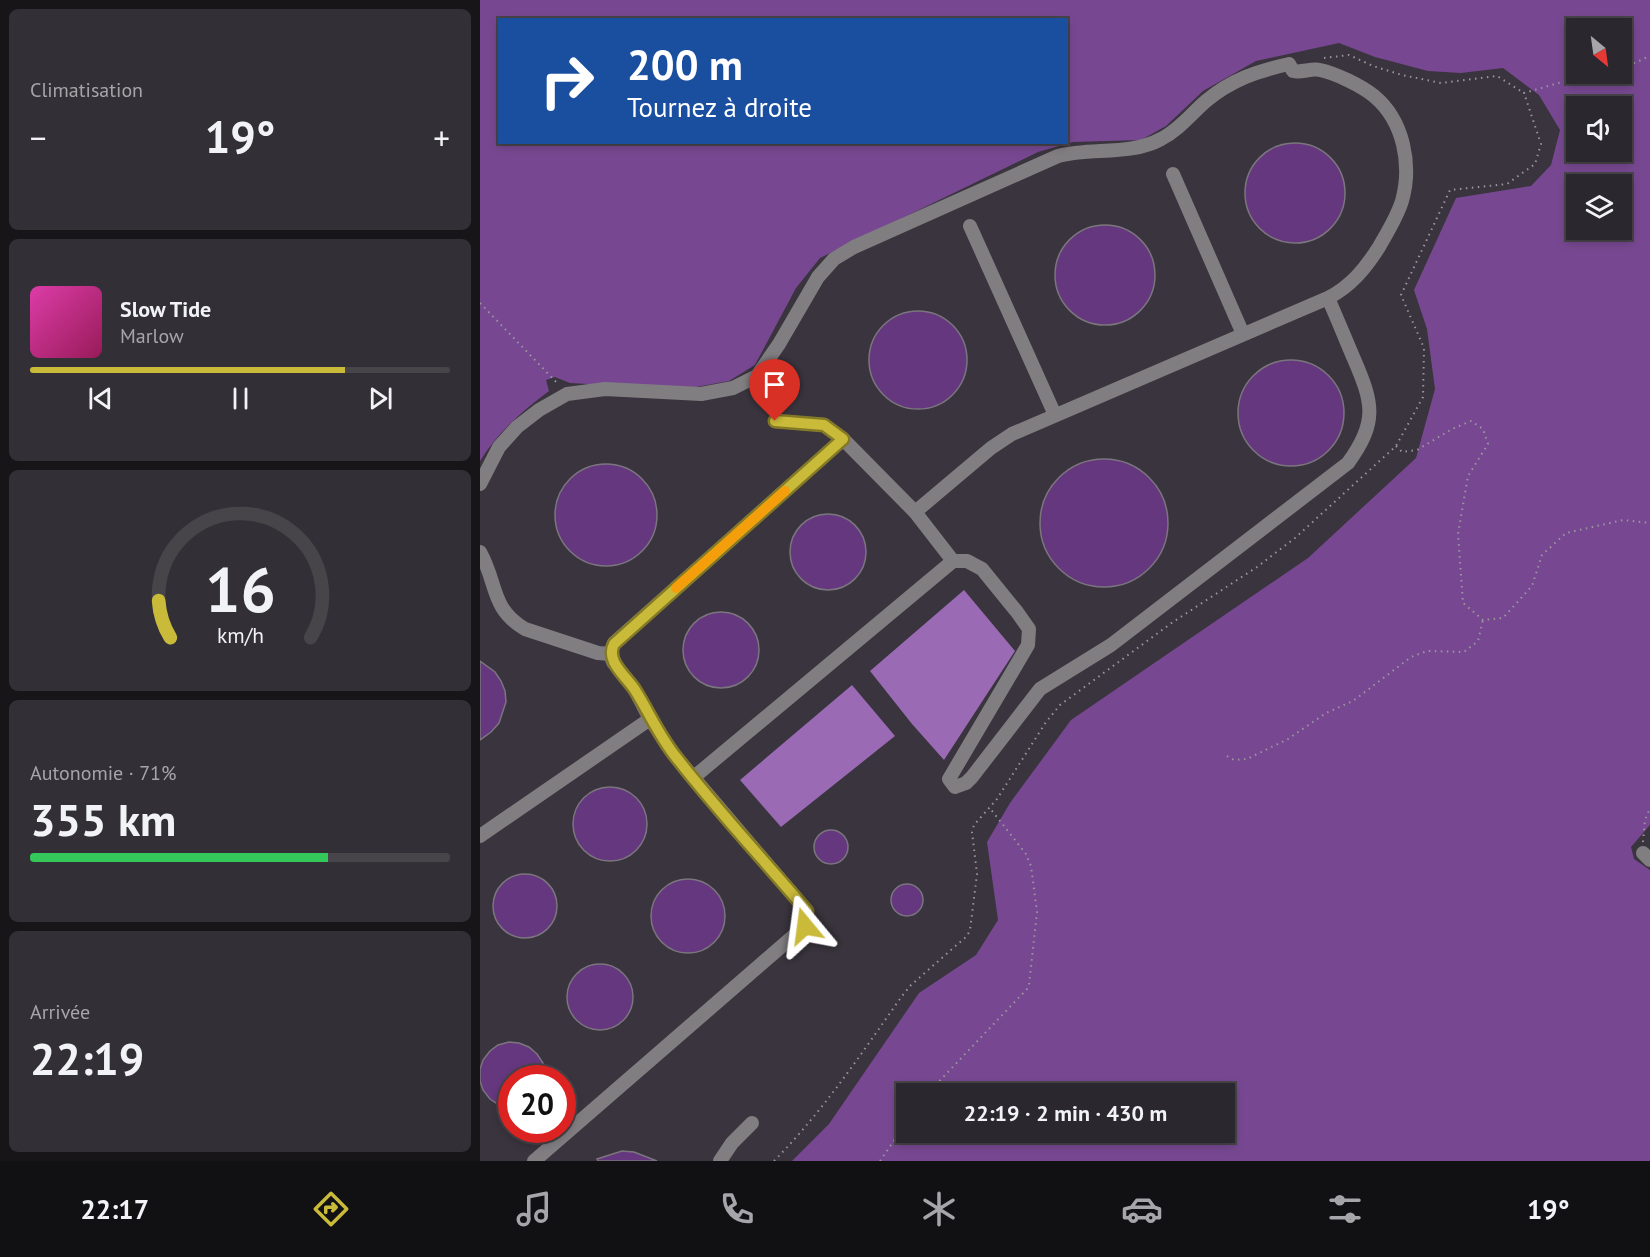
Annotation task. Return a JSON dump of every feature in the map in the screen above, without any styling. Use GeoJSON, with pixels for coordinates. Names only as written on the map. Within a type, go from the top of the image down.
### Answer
{"type":"FeatureCollection","features":[{"type":"Feature","properties":{"kind":"lane"},"geometry":{"type":"LineString","coordinates":[[480,484],[499,447],[517,427],[539,410],[567,394],[605,389],[701,394],[733,388],[757,376],[818,277],[834,259],[854,247],[1058,156],[1071,152],[1138,147],[1161,139],[1183,124],[1212,97],[1232,83],[1257,71],[1289,64],[1293,71],[1318,69],[1357,86],[1384,106],[1397,128],[1406,158],[1404,190],[1401,204],[1384,239],[1352,283],[1328,298],[1001,440],[915,512]]}},
{"type":"Feature","properties":{"kind":"lane"},"geometry":{"type":"LineString","coordinates":[[1173,174],[1243,334]]}},
{"type":"Feature","properties":{"kind":"lane"},"geometry":{"type":"LineString","coordinates":[[970,226],[1055,415]]}},
{"type":"Feature","properties":{"kind":"lane"},"geometry":{"type":"LineString","coordinates":[[694,777],[953,561],[967,561],[982,569],[1029,630],[1028,645],[949,780],[955,787],[966,783],[1040,689],[1111,645],[1348,464],[1366,431],[1369,416],[1368,392],[1328,298]]}},
{"type":"Feature","properties":{"kind":"lane"},"geometry":{"type":"LineString","coordinates":[[775,421],[824,425],[843,439],[915,512],[953,561]]}},
{"type":"Feature","properties":{"kind":"lane"},"geometry":{"type":"LineString","coordinates":[[534,1161],[805,926],[807,911],[676,757],[650,719],[634,688],[613,662],[610,654],[614,644],[843,439]]}},
{"type":"Feature","properties":{"kind":"lane"},"geometry":{"type":"LineString","coordinates":[[480,552],[491,574],[499,604],[515,623],[525,629],[588,650],[610,654]]}},
{"type":"Feature","properties":{"kind":"lane"},"geometry":{"type":"LineString","coordinates":[[480,836],[650,719]]}},
{"type":"Feature","properties":{"kind":"lane"},"geometry":{"type":"LineString","coordinates":[[720,1161],[732,1143],[752,1123]]}},
{"type":"Feature","properties":{"kind":"path"},"geometry":{"type":"LineString","coordinates":[[774,1161],[803,1131],[831,1096],[911,985],[967,936],[972,923],[977,874],[972,832],[978,819],[1009,783],[1060,705],[1173,622],[1257,567],[1295,538],[1396,446],[1423,397],[1424,348],[1401,295],[1450,190],[1507,184],[1535,164],[1541,144],[1524,93],[1497,76],[1441,83],[1402,75],[1373,66],[1349,55],[1322,58]]}},
{"type":"Feature","properties":{"kind":"path"},"geometry":{"type":"LineString","coordinates":[[1632,64],[1650,56]]}},
{"type":"Feature","properties":{"kind":"path"},"geometry":{"type":"LineString","coordinates":[[1524,93],[1566,81]]}},
{"type":"Feature","properties":{"kind":"path"},"geometry":{"type":"LineString","coordinates":[[480,303],[567,394]]}},
{"type":"Feature","properties":{"kind":"path"},"geometry":{"type":"LineString","coordinates":[[1396,446],[1402,452],[1417,450],[1452,429],[1472,421],[1483,429],[1488,444],[1468,476],[1458,534],[1463,603],[1483,620],[1503,618],[1532,586],[1542,555],[1566,533],[1623,520],[1650,523]]}},
{"type":"Feature","properties":{"kind":"path"},"geometry":{"type":"LineString","coordinates":[[1227,756],[1234,760],[1247,759],[1288,739],[1326,713],[1353,701],[1411,657],[1427,651],[1464,652],[1478,641],[1483,620]]}},
{"type":"Feature","properties":{"kind":"path"},"geometry":{"type":"LineString","coordinates":[[938,1083],[1028,989],[1029,985],[1037,912],[1031,866],[1026,854],[989,807]]}},
{"type":"Feature","properties":{"kind":"path"},"geometry":{"type":"LineString","coordinates":[[1647,857],[1645,820],[1650,808]]}},
{"type":"Feature","properties":{"kind":"path"},"geometry":{"type":"LineString","coordinates":[[880,1161],[896,1138]]}},
{"type":"Feature","properties":{"kind":"shaded area"},"geometry":{"type":"Polygon","coordinates":[[[480,0],[1650,0],[1650,825],[1631,847],[1634,859],[1650,870],[1650,1161],[792,1161],[829,1124],[919,993],[976,955],[998,920],[987,842],[1010,803],[1071,720],[1308,558],[1416,458],[1435,389],[1427,329],[1414,290],[1456,198],[1531,186],[1551,165],[1560,130],[1539,95],[1503,68],[1461,73],[1428,71],[1375,57],[1339,43],[1256,61],[1203,91],[1166,126],[1141,140],[1068,143],[1068,18],[498,18],[498,144],[1066,144],[1038,152],[820,258],[796,288],[755,365],[729,381],[696,387],[605,385],[570,383],[555,377],[546,380],[549,391],[511,423],[480,461],[480,0]]]}},
{"type":"Feature","properties":{"kind":"shaded area"},"geometry":{"type":"Polygon","coordinates":[[[964,590],[1015,651],[944,760],[870,671],[964,590]]]}},
{"type":"Feature","properties":{"kind":"shaded area"},"geometry":{"type":"Polygon","coordinates":[[[852,685],[895,736],[781,827],[740,780],[852,685]]]}},
{"type":"Feature","properties":{"kind":"building"},"geometry":{"type":"Polygon","coordinates":[[[1295,143],[1314,147],[1331,157],[1341,174],[1345,193],[1341,212],[1331,229],[1314,239],[1295,243],[1276,239],[1259,229],[1249,212],[1245,193],[1249,174],[1259,157],[1276,147],[1295,143]]]}},
{"type":"Feature","properties":{"kind":"building"},"geometry":{"type":"Polygon","coordinates":[[[1105,225],[1124,229],[1141,239],[1151,256],[1155,275],[1151,294],[1141,311],[1124,321],[1105,325],[1086,321],[1069,311],[1059,294],[1055,275],[1059,256],[1069,239],[1086,229],[1105,225]]]}},
{"type":"Feature","properties":{"kind":"building"},"geometry":{"type":"Polygon","coordinates":[[[918,311],[937,315],[952,326],[963,341],[967,360],[963,379],[952,394],[937,405],[918,409],[899,405],[884,394],[873,379],[869,360],[873,341],[884,326],[899,315],[918,311]]]}},
{"type":"Feature","properties":{"kind":"building"},"geometry":{"type":"Polygon","coordinates":[[[1291,360],[1311,364],[1329,375],[1340,393],[1344,413],[1340,433],[1329,451],[1311,462],[1291,466],[1271,462],[1253,451],[1242,433],[1238,413],[1242,393],[1253,375],[1271,364],[1291,360]]]}},
{"type":"Feature","properties":{"kind":"building"},"geometry":{"type":"Polygon","coordinates":[[[1104,459],[1128,464],[1149,478],[1163,499],[1168,523],[1163,547],[1149,568],[1128,582],[1104,587],[1080,582],[1059,568],[1045,547],[1040,523],[1045,499],[1059,478],[1080,464],[1104,459]]]}},
{"type":"Feature","properties":{"kind":"building"},"geometry":{"type":"Polygon","coordinates":[[[606,464],[635,472],[649,486],[657,515],[649,544],[635,558],[606,566],[577,558],[563,544],[555,515],[563,486],[577,472],[606,464]]]}},
{"type":"Feature","properties":{"kind":"building"},"geometry":{"type":"Polygon","coordinates":[[[828,514],[843,517],[855,525],[863,537],[866,552],[863,567],[855,579],[843,587],[828,590],[813,587],[801,579],[793,567],[790,552],[793,537],[801,525],[813,517],[828,514]]]}},
{"type":"Feature","properties":{"kind":"building"},"geometry":{"type":"Polygon","coordinates":[[[721,612],[735,615],[748,623],[756,636],[759,650],[756,664],[748,677],[735,685],[721,688],[707,685],[694,677],[686,664],[683,650],[686,636],[694,623],[707,615],[721,612]]]}},
{"type":"Feature","properties":{"kind":"building"},"geometry":{"type":"Polygon","coordinates":[[[480,661],[495,672],[501,681],[506,702],[499,723],[480,740],[480,661]]]}},
{"type":"Feature","properties":{"kind":"building"},"geometry":{"type":"Polygon","coordinates":[[[617,787],[637,797],[645,810],[647,824],[645,838],[637,851],[624,859],[603,861],[583,851],[575,838],[573,817],[583,797],[596,789],[617,787]]]}},
{"type":"Feature","properties":{"kind":"building"},"geometry":{"type":"Polygon","coordinates":[[[831,830],[843,835],[848,847],[843,859],[831,864],[819,859],[814,847],[819,835],[831,830]]]}},
{"type":"Feature","properties":{"kind":"building"},"geometry":{"type":"Polygon","coordinates":[[[525,874],[537,876],[548,883],[555,894],[557,906],[555,918],[548,929],[537,936],[525,938],[513,936],[502,929],[495,918],[493,906],[495,894],[502,883],[513,876],[525,874]]]}},
{"type":"Feature","properties":{"kind":"building"},"geometry":{"type":"Polygon","coordinates":[[[688,879],[702,882],[714,890],[722,902],[725,916],[722,930],[714,942],[702,950],[688,953],[674,950],[662,942],[654,930],[651,916],[654,902],[662,890],[674,882],[688,879]]]}},
{"type":"Feature","properties":{"kind":"building"},"geometry":{"type":"Polygon","coordinates":[[[907,884],[919,888],[923,900],[919,912],[907,916],[895,912],[891,900],[895,888],[907,884]]]}},
{"type":"Feature","properties":{"kind":"building"},"geometry":{"type":"Polygon","coordinates":[[[593,964],[607,964],[619,969],[628,978],[633,997],[631,1010],[624,1021],[607,1030],[593,1030],[581,1025],[572,1016],[567,1004],[567,990],[572,978],[581,969],[593,964]]]}},
{"type":"Feature","properties":{"kind":"building"},"geometry":{"type":"Polygon","coordinates":[[[509,1042],[529,1047],[537,1054],[543,1065],[498,1065],[498,1104],[483,1090],[480,1069],[483,1060],[498,1045],[509,1042]]]}},
{"type":"Feature","properties":{"kind":"building"},"geometry":{"type":"Polygon","coordinates":[[[622,1151],[634,1152],[657,1161],[598,1161],[597,1159],[622,1151]]]}},
{"type":"Feature","properties":{"kind":"slow traffic"},"geometry":{"type":"LineString","coordinates":[[676,588],[785,491]]}},
{"type":"Feature","properties":{"kind":"route"},"geometry":{"type":"LineString","coordinates":[[775,421],[824,425],[843,439],[614,644],[610,654],[613,662],[634,688],[650,719],[676,757],[807,911],[805,926]]}}]}
